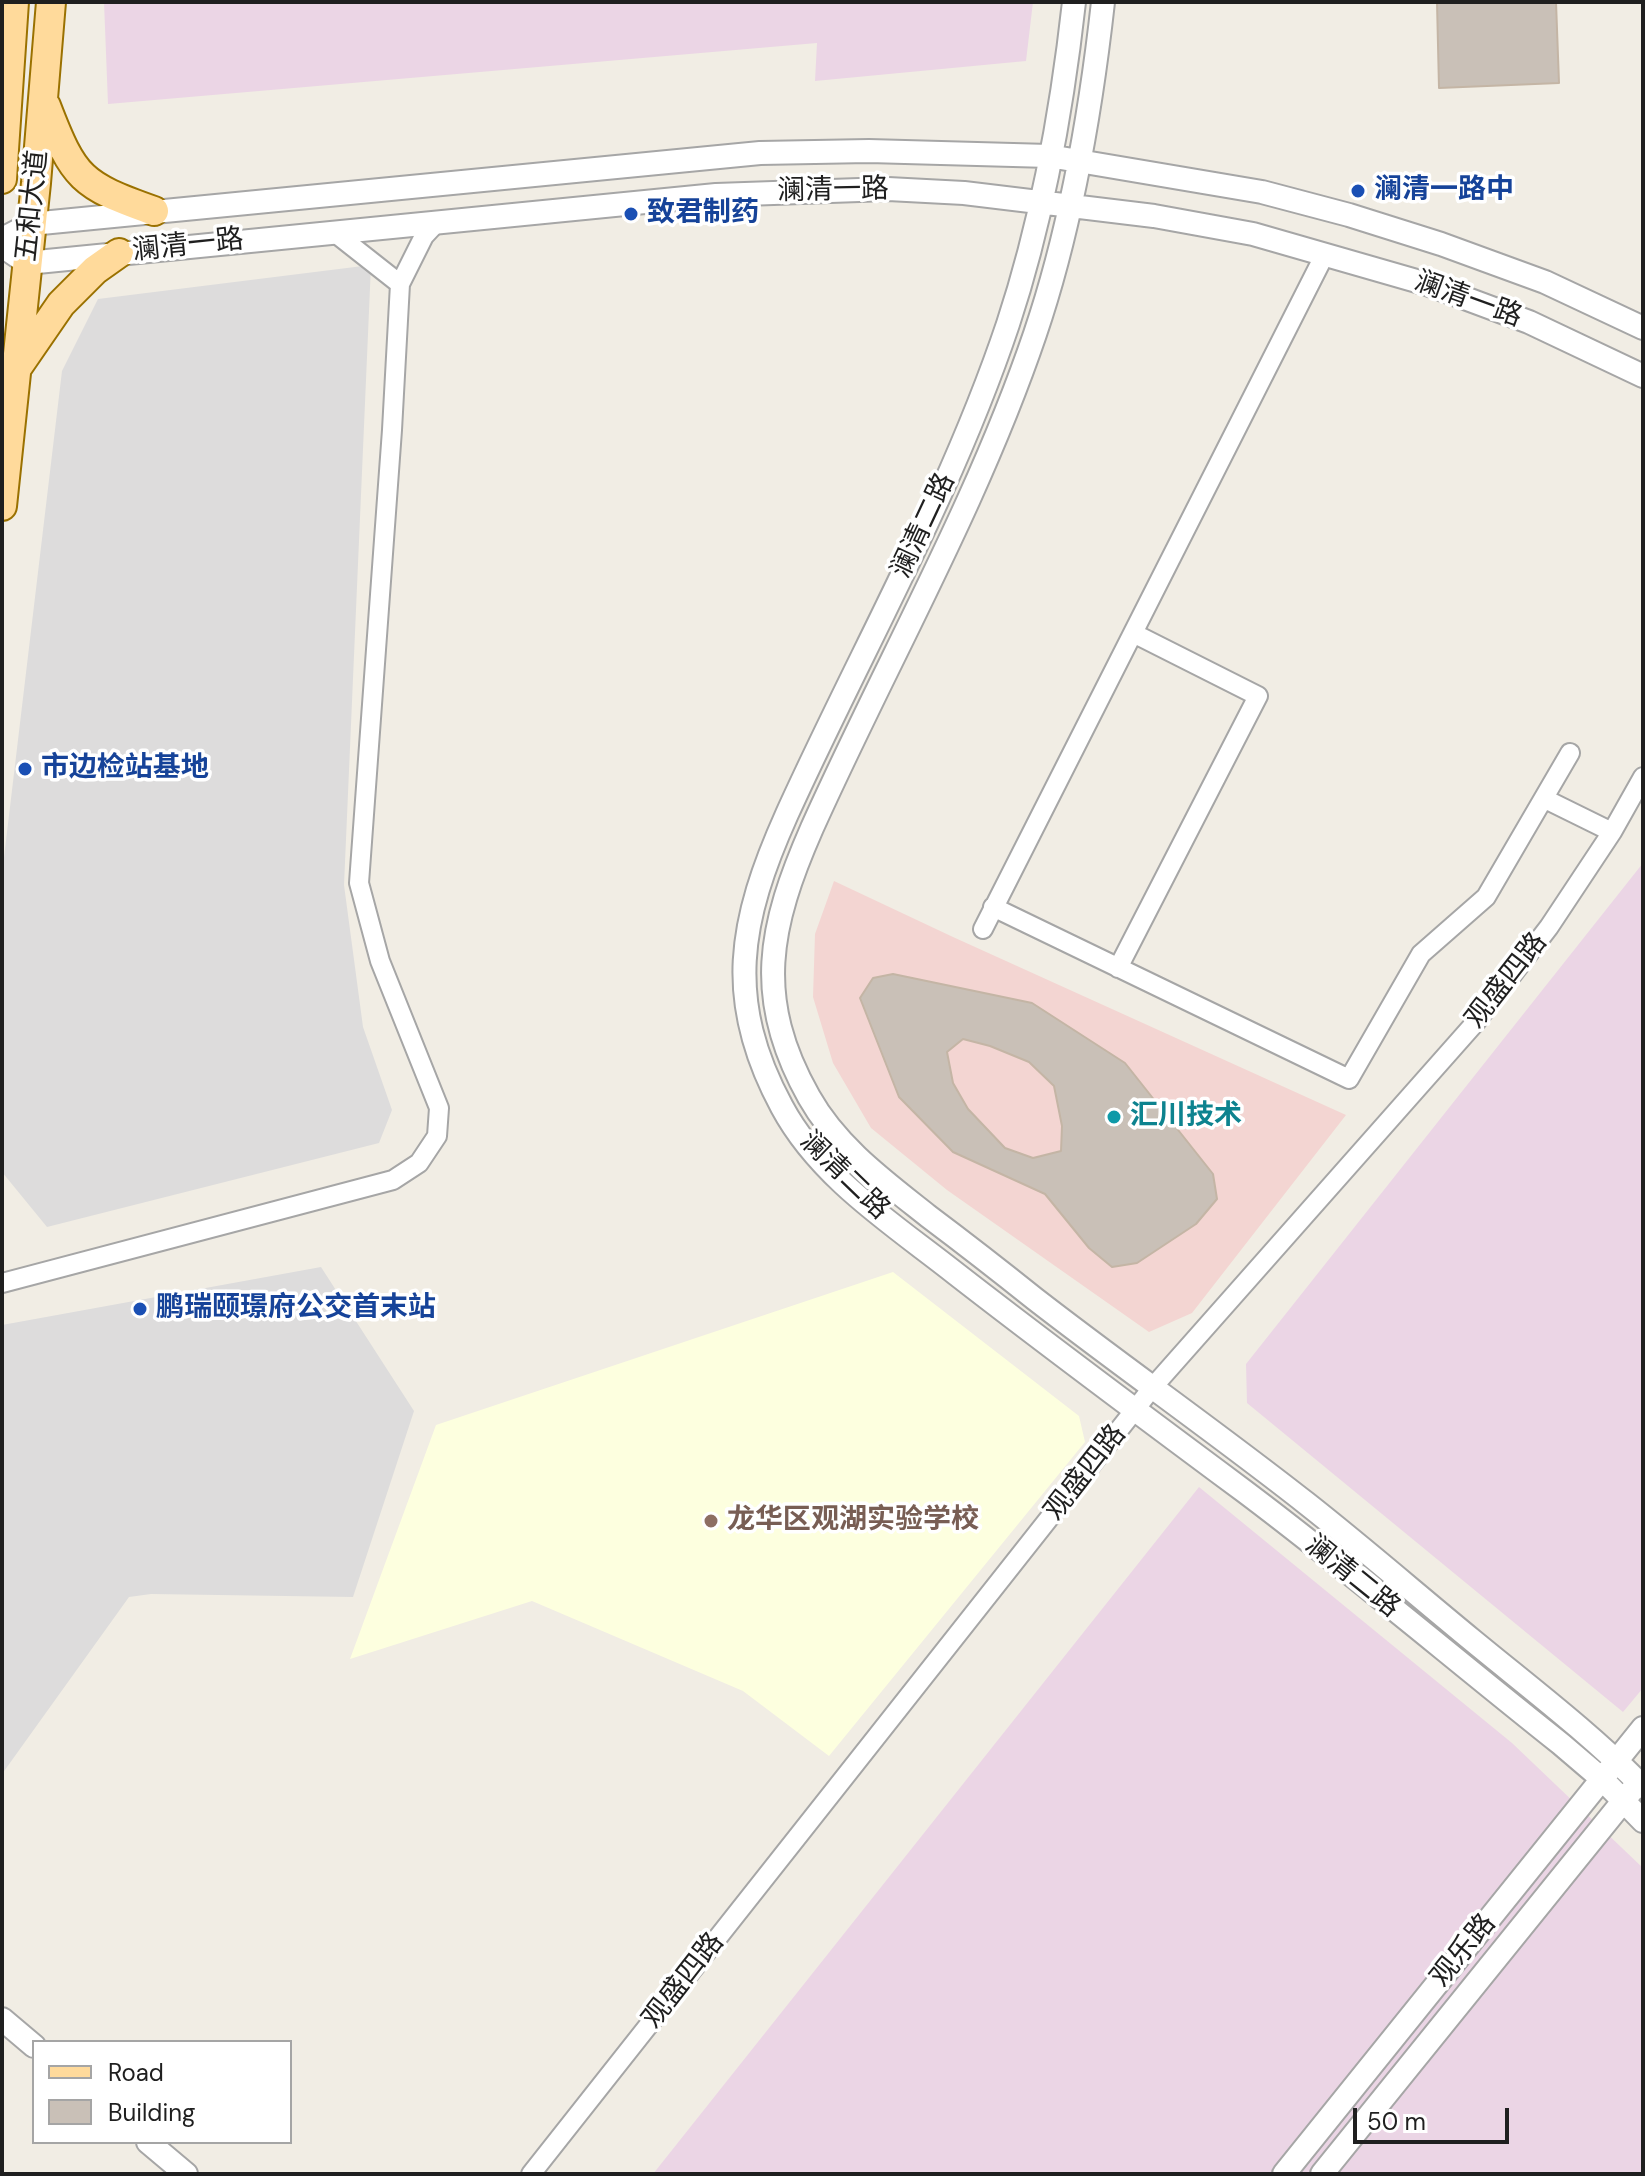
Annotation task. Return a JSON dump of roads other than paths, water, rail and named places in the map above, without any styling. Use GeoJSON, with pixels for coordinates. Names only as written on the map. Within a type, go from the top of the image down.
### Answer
{"type":"FeatureCollection","features":[{"type":"Feature","properties":{"kind":"main road","name":"五和大道"},"geometry":{"type":"LineString","coordinates":[[2,179],[14,2]]}},
{"type":"Feature","properties":{"kind":"main road","name":"五和大道"},"geometry":{"type":"LineString","coordinates":[[2,506],[51,2]]}},
{"type":"Feature","properties":{"kind":"main road"},"geometry":{"type":"LineString","coordinates":[[43,97],[60,142],[75,169],[108,195],[154,211]]}},
{"type":"Feature","properties":{"kind":"main road"},"geometry":{"type":"LineString","coordinates":[[16,368],[61,304],[95,270],[119,253]]}},
{"type":"Feature","properties":{"kind":"street","name":"澜清二路"},"geometry":{"type":"LineString","coordinates":[[1074,2],[1066,68],[1040,202],[1009,320],[961,446],[785,818],[749,916],[745,946],[746,1002],[759,1055],[771,1085],[800,1136],[820,1161],[866,1204],[1292,1528],[1602,1779],[1643,1821]]}},
{"type":"Feature","properties":{"kind":"street","name":"澜清二路"},"geometry":{"type":"LineString","coordinates":[[1103,2],[1097,58],[1077,162],[1037,329],[993,444],[812,829],[777,922],[773,948],[774,998],[786,1046],[823,1119],[841,1142],[884,1181],[1310,1506],[1641,1782]]}},
{"type":"Feature","properties":{"kind":"street","name":"澜清一路"},"geometry":{"type":"LineString","coordinates":[[2,239],[31,224],[760,153],[869,151],[1049,156],[1262,192],[1349,215],[1545,282],[1643,328]]}},
{"type":"Feature","properties":{"kind":"street","name":"澜清一路"},"geometry":{"type":"LineString","coordinates":[[27,263],[700,196],[888,189],[964,193],[1154,216],[1253,234],[1427,284],[1529,322],[1643,376]]}},
{"type":"Feature","properties":{"kind":"street"},"geometry":{"type":"LineString","coordinates":[[2,1283],[393,1180],[419,1163],[437,1136],[439,1108],[380,961],[359,883],[400,284],[424,236],[438,221]]}},
{"type":"Feature","properties":{"kind":"street"},"geometry":{"type":"LineString","coordinates":[[334,232],[400,284]]}},
{"type":"Feature","properties":{"kind":"street"},"geometry":{"type":"LineString","coordinates":[[2,246],[27,263]]}},
{"type":"Feature","properties":{"kind":"street"},"geometry":{"type":"LineString","coordinates":[[983,929],[1325,254]]}},
{"type":"Feature","properties":{"kind":"street"},"geometry":{"type":"LineString","coordinates":[[1118,968],[1258,696],[1133,633]]}},
{"type":"Feature","properties":{"kind":"street"},"geometry":{"type":"LineString","coordinates":[[993,907],[1349,1079],[1421,954],[1486,897],[1570,753]]}},
{"type":"Feature","properties":{"kind":"street","name":"观盛四路"},"geometry":{"type":"LineString","coordinates":[[531,2174],[1152,1388],[1475,1023],[1549,927],[1612,832],[1643,777]]}},
{"type":"Feature","properties":{"kind":"street"},"geometry":{"type":"LineString","coordinates":[[1545,799],[1612,832]]}},
{"type":"Feature","properties":{"kind":"street","name":"观乐路"},"geometry":{"type":"LineString","coordinates":[[1284,2174],[1643,1728]]}},
{"type":"Feature","properties":{"kind":"street","name":"观乐路"},"geometry":{"type":"LineString","coordinates":[[1322,2174],[1641,1782]]}},
{"type":"Feature","properties":{"kind":"street"},"geometry":{"type":"LineString","coordinates":[[2,2019],[32,2044]]}},
{"type":"Feature","properties":{"kind":"street"},"geometry":{"type":"LineString","coordinates":[[150,2144],[186,2174]]}},
{"type":"Feature","properties":{"kind":"place","name":"澜清一路中"},"geometry":{"type":"Point","coordinates":[1358,191]}},
{"type":"Feature","properties":{"kind":"place","name":"致君制药"},"geometry":{"type":"Point","coordinates":[631,214]}},
{"type":"Feature","properties":{"kind":"place","name":"市边检站基地"},"geometry":{"type":"Point","coordinates":[25,769]}},
{"type":"Feature","properties":{"kind":"place","name":"汇川技术"},"geometry":{"type":"Point","coordinates":[1114,1117]}},
{"type":"Feature","properties":{"kind":"place","name":"鹏瑞颐璟府公交首末站"},"geometry":{"type":"Point","coordinates":[140,1309]}},
{"type":"Feature","properties":{"kind":"place","name":"龙华区观湖实验学校"},"geometry":{"type":"Point","coordinates":[711,1521]}}]}
